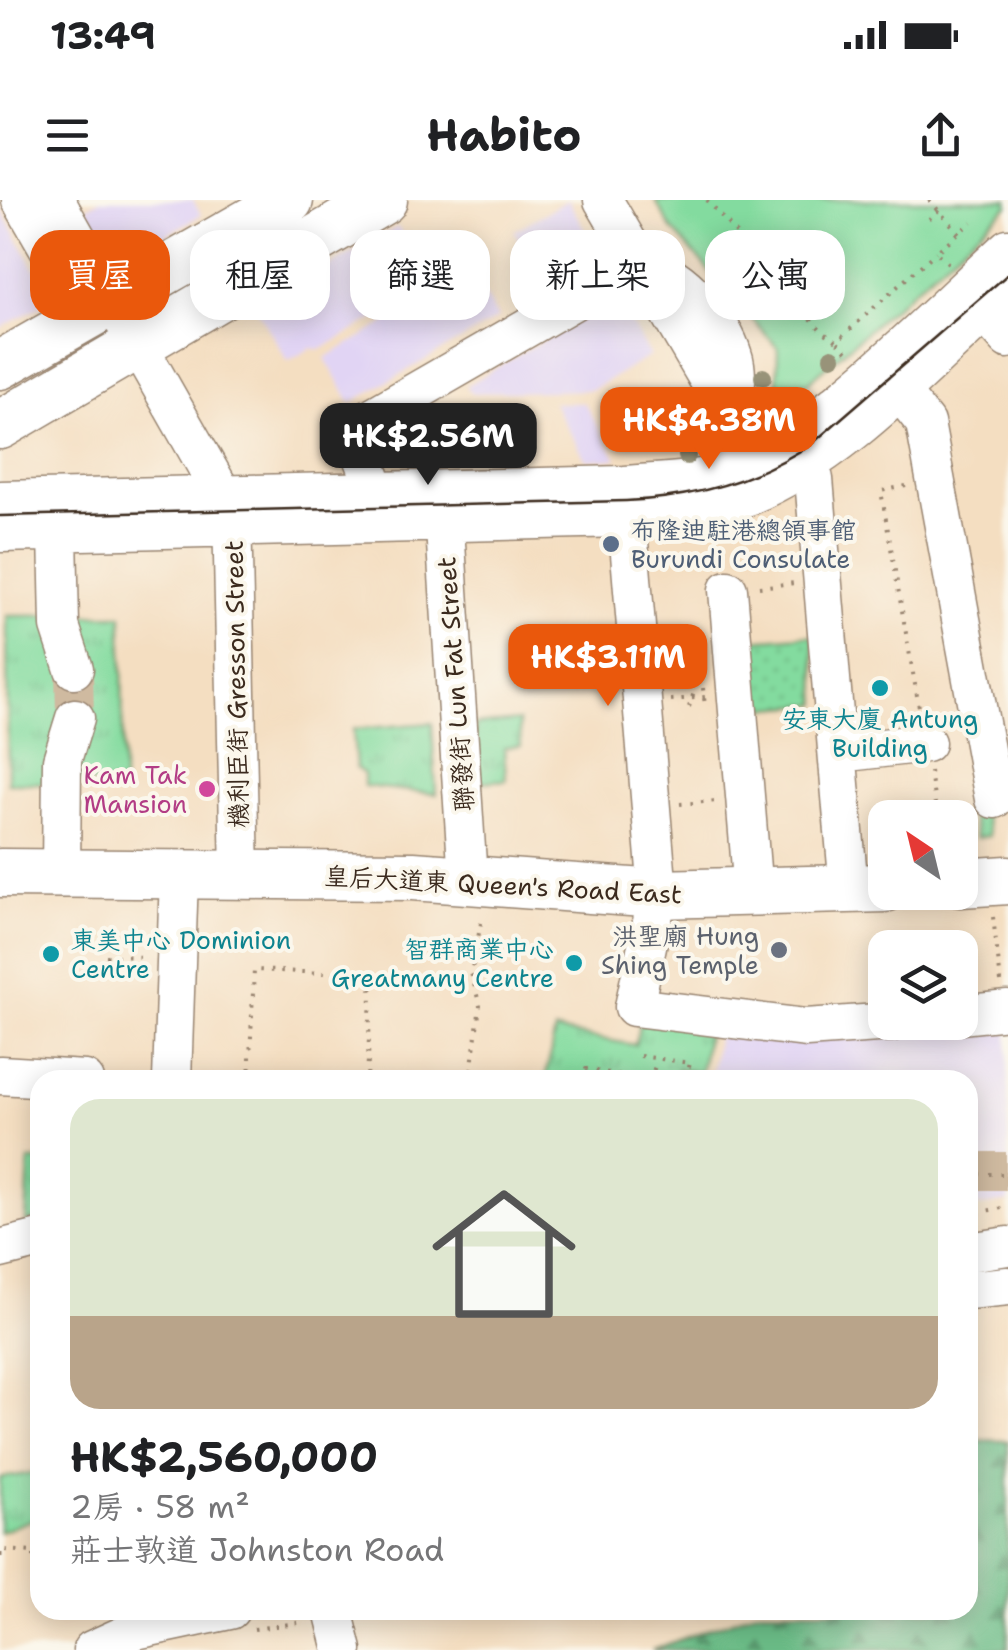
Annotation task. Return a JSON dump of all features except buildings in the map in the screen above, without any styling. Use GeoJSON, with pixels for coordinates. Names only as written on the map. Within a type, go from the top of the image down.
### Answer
{"type":"FeatureCollection","features":[{"type":"Feature","properties":{"kind":"main road"},"geometry":{"type":"LineString","coordinates":[[170,268],[290,200]]}},
{"type":"Feature","properties":{"kind":"main road"},"geometry":{"type":"LineString","coordinates":[[0,424],[383,200]]}},
{"type":"Feature","properties":{"kind":"main road"},"geometry":{"type":"LineString","coordinates":[[4,354],[75,320]]}},
{"type":"Feature","properties":{"kind":"main road","name":"皇后大道東 Queen's Road East"},"geometry":{"type":"LineString","coordinates":[[0,873],[240,875],[476,896],[867,889]]}},
{"type":"Feature","properties":{"kind":"street"},"geometry":{"type":"LineString","coordinates":[[21,200],[43,230]]}},
{"type":"Feature","properties":{"kind":"street"},"geometry":{"type":"LineString","coordinates":[[55,200],[68,230]]}},
{"type":"Feature","properties":{"kind":"street"},"geometry":{"type":"LineString","coordinates":[[603,200],[621,230]]}},
{"type":"Feature","properties":{"kind":"street"},"geometry":{"type":"LineString","coordinates":[[0,500],[227,510],[626,502],[688,512],[734,500],[789,458],[898,389],[982,298],[1008,248]]}},
{"type":"Feature","properties":{"kind":"street"},"geometry":{"type":"LineString","coordinates":[[789,458],[824,412],[982,298]]}},
{"type":"Feature","properties":{"kind":"street"},"geometry":{"type":"LineString","coordinates":[[112,320],[138,346],[227,510]]}},
{"type":"Feature","properties":{"kind":"street"},"geometry":{"type":"LineString","coordinates":[[375,491],[359,449],[358,433],[367,420],[541,320]]}},
{"type":"Feature","properties":{"kind":"street"},"geometry":{"type":"LineString","coordinates":[[673,320],[734,425],[750,440],[789,458],[817,486],[839,753],[867,889]]}},
{"type":"Feature","properties":{"kind":"street"},"geometry":{"type":"LineString","coordinates":[[898,389],[925,423],[994,799]]}},
{"type":"Feature","properties":{"kind":"street"},"geometry":{"type":"LineString","coordinates":[[0,533],[58,532],[375,491],[443,505]]}},
{"type":"Feature","properties":{"kind":"street"},"geometry":{"type":"LineString","coordinates":[[626,502],[658,894],[634,1007],[806,1028],[868,1024]]}},
{"type":"Feature","properties":{"kind":"street","name":"聯發街 Lun Fat Street"},"geometry":{"type":"LineString","coordinates":[[443,505],[476,896]]}},
{"type":"Feature","properties":{"kind":"street","name":"機利臣街 Gresson Street"},"geometry":{"type":"LineString","coordinates":[[227,510],[240,875]]}},
{"type":"Feature","properties":{"kind":"street"},"geometry":{"type":"LineString","coordinates":[[58,532],[60,626],[74,669]]}},
{"type":"Feature","properties":{"kind":"street"},"geometry":{"type":"LineString","coordinates":[[728,590],[715,696],[745,798],[753,893]]}},
{"type":"Feature","properties":{"kind":"street"},"geometry":{"type":"LineString","coordinates":[[61,874],[62,760],[75,718]]}},
{"type":"Feature","properties":{"kind":"street"},"geometry":{"type":"LineString","coordinates":[[839,753],[926,743]]}},
{"type":"Feature","properties":{"kind":"street"},"geometry":{"type":"LineString","coordinates":[[172,1070],[180,876]]}},
{"type":"Feature","properties":{"kind":"street"},"geometry":{"type":"LineString","coordinates":[[978,1014],[1006,1010]]}},
{"type":"Feature","properties":{"kind":"street"},"geometry":{"type":"LineString","coordinates":[[0,1075],[30,1077]]}},
{"type":"Feature","properties":{"kind":"street"},"geometry":{"type":"LineString","coordinates":[[0,1248],[30,1240]]}},
{"type":"Feature","properties":{"kind":"street"},"geometry":{"type":"LineString","coordinates":[[978,1289],[1008,1286]]}},
{"type":"Feature","properties":{"kind":"street"},"geometry":{"type":"LineString","coordinates":[[92,1650],[147,1627],[181,1620]]}},
{"type":"Feature","properties":{"kind":"street"},"geometry":{"type":"LineString","coordinates":[[336,1620],[344,1650]]}},
{"type":"Feature","properties":{"kind":"path"},"geometry":{"type":"LineString","coordinates":[[707,200],[821,330],[846,350]]}},
{"type":"Feature","properties":{"kind":"path"},"geometry":{"type":"LineString","coordinates":[[929,200],[959,233]]}},
{"type":"Feature","properties":{"kind":"path"},"geometry":{"type":"LineString","coordinates":[[930,219],[939,210]]}},
{"type":"Feature","properties":{"kind":"path"},"geometry":{"type":"LineString","coordinates":[[836,341],[972,222]]}},
{"type":"Feature","properties":{"kind":"path"},"geometry":{"type":"LineString","coordinates":[[936,252],[982,298]]}},
{"type":"Feature","properties":{"kind":"path"},"geometry":{"type":"LineString","coordinates":[[910,486],[881,491],[934,800]]}},
{"type":"Feature","properties":{"kind":"path"},"geometry":{"type":"LineString","coordinates":[[728,590],[796,583]]}},
{"type":"Feature","properties":{"kind":"path"},"geometry":{"type":"LineString","coordinates":[[689,707],[695,689]]}},
{"type":"Feature","properties":{"kind":"path"},"geometry":{"type":"LineString","coordinates":[[668,700],[715,696]]}},
{"type":"Feature","properties":{"kind":"path"},"geometry":{"type":"LineString","coordinates":[[677,804],[745,798]]}},
{"type":"Feature","properties":{"kind":"path"},"geometry":{"type":"LineString","coordinates":[[987,892],[1006,1010]]}},
{"type":"Feature","properties":{"kind":"path"},"geometry":{"type":"LineString","coordinates":[[471,1070],[480,1006],[471,973],[476,896]]}},
{"type":"Feature","properties":{"kind":"path"},"geometry":{"type":"LineString","coordinates":[[106,956],[146,957]]}},
{"type":"Feature","properties":{"kind":"path"},"geometry":{"type":"LineString","coordinates":[[249,1070],[254,970],[372,975],[367,1070]]}},
{"type":"Feature","properties":{"kind":"path"},"geometry":{"type":"LineString","coordinates":[[640,1056],[690,1063],[688,1070]]}},
{"type":"Feature","properties":{"kind":"path"},"geometry":{"type":"LineString","coordinates":[[653,1070],[654,1066]]}},
{"type":"Feature","properties":{"kind":"path"},"geometry":{"type":"LineString","coordinates":[[978,1174],[1008,1174]]}},
{"type":"Feature","properties":{"kind":"path"},"geometry":{"type":"LineString","coordinates":[[0,1555],[5,1550],[30,1552]]}},
{"type":"Feature","properties":{"kind":"shaded area"},"geometry":{"type":"Polygon","coordinates":[[[100,200],[193,200],[201,215],[170,233],[98,230],[86,208],[100,200]]]}},
{"type":"Feature","properties":{"kind":"shaded area"},"geometry":{"type":"Polygon","coordinates":[[[568,200],[585,230],[516,230],[568,200]]]}},
{"type":"Feature","properties":{"kind":"shaded area"},"geometry":{"type":"Polygon","coordinates":[[[0,207],[30,261],[30,312],[0,328],[0,207]]]}},
{"type":"Feature","properties":{"kind":"shaded area"},"geometry":{"type":"Polygon","coordinates":[[[350,254],[350,320],[372,320],[320,350],[311,348],[288,361],[263,320],[330,320],[330,266],[350,254]]]}},
{"type":"Feature","properties":{"kind":"shaded area"},"geometry":{"type":"Polygon","coordinates":[[[490,304],[498,318],[351,403],[325,358],[391,320],[490,320],[490,304]]]}},
{"type":"Feature","properties":{"kind":"shaded area"},"geometry":{"type":"Polygon","coordinates":[[[578,320],[629,320],[650,356],[591,390],[470,393],[466,386],[578,320]]]}},
{"type":"Feature","properties":{"kind":"shaded area"},"geometry":{"type":"Polygon","coordinates":[[[553,403],[584,403],[617,459],[586,460],[553,403]]]}},
{"type":"Feature","properties":{"kind":"shaded area"},"geometry":{"type":"Polygon","coordinates":[[[723,1006],[868,1028],[868,1040],[978,1040],[978,1019],[1008,1013],[1008,1202],[978,1206],[978,1070],[712,1070],[723,1006]]]}},
{"type":"Feature","properties":{"kind":"green space"},"geometry":{"type":"Polygon","coordinates":[[[655,200],[1008,200],[1008,206],[808,383],[777,386],[778,348],[753,320],[845,320],[845,230],[705,230],[705,266],[685,244],[685,230],[671,228],[655,200]]]}},
{"type":"Feature","properties":{"kind":"green space"},"geometry":{"type":"Polygon","coordinates":[[[122,615],[123,783],[8,783],[7,616],[122,615]]]}},
{"type":"Feature","properties":{"kind":"green space"},"geometry":{"type":"Polygon","coordinates":[[[813,635],[818,704],[745,710],[740,641],[813,635]]]}},
{"type":"Feature","properties":{"kind":"green space"},"geometry":{"type":"Polygon","coordinates":[[[519,721],[521,746],[504,748],[506,780],[478,782],[475,725],[519,721]]]}},
{"type":"Feature","properties":{"kind":"green space"},"geometry":{"type":"Polygon","coordinates":[[[432,723],[436,794],[364,786],[364,774],[356,768],[353,729],[432,723]]]}},
{"type":"Feature","properties":{"kind":"green space"},"geometry":{"type":"Polygon","coordinates":[[[981,796],[989,836],[978,838],[978,800],[968,799],[981,796]]]}},
{"type":"Feature","properties":{"kind":"green space"},"geometry":{"type":"Polygon","coordinates":[[[710,1021],[701,1070],[547,1070],[555,1031],[635,1045],[640,1022],[710,1021]]]}},
{"type":"Feature","properties":{"kind":"green space"},"geometry":{"type":"Polygon","coordinates":[[[29,1161],[30,1161],[30,1222],[26,1223],[29,1161]]]}},
{"type":"Feature","properties":{"kind":"green space"},"geometry":{"type":"Polygon","coordinates":[[[978,1440],[1008,1441],[1008,1650],[652,1650],[732,1620],[978,1620],[978,1440]]]}},
{"type":"Feature","properties":{"kind":"green space"},"geometry":{"type":"Polygon","coordinates":[[[30,1474],[30,1520],[0,1532],[0,1478],[30,1474]]]}},
{"type":"Feature","properties":{"kind":"tunnel"},"geometry":{"type":"LineString","coordinates":[[74,669],[75,718]]}},
{"type":"Feature","properties":{"kind":"tunnel"},"geometry":{"type":"LineString","coordinates":[[978,1171],[1008,1171]]}},
{"type":"Feature","properties":{"kind":"tram line"},"geometry":{"type":"LineString","coordinates":[[0,516],[626,501],[700,491],[747,477],[814,442],[1008,274]]}},
{"type":"Feature","properties":{"kind":"place","name":"布隆迪駐港總領事館 Burundi Consulate"},"geometry":{"type":"Point","coordinates":[611,544]}},
{"type":"Feature","properties":{"kind":"place","name":"安東大廈 Antung Building"},"geometry":{"type":"Point","coordinates":[880,688]}},
{"type":"Feature","properties":{"kind":"place","name":"Kam Tak Mansion"},"geometry":{"type":"Point","coordinates":[207,789]}},
{"type":"Feature","properties":{"kind":"place","name":"洪聖廟 Hung Shing Temple"},"geometry":{"type":"Point","coordinates":[779,950]}},
{"type":"Feature","properties":{"kind":"place","name":"東美中心 Dominion Centre"},"geometry":{"type":"Point","coordinates":[51,954]}},
{"type":"Feature","properties":{"kind":"place","name":"智群商業中心 Greatmany Centre"},"geometry":{"type":"Point","coordinates":[574,963]}}]}
